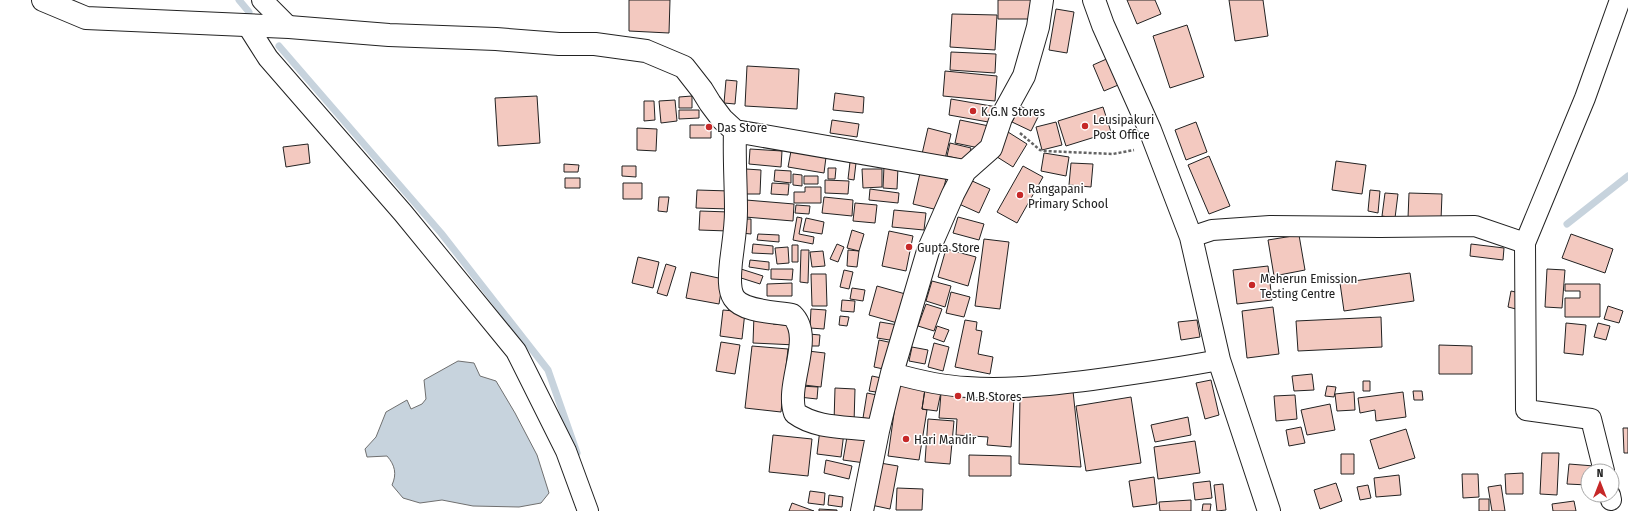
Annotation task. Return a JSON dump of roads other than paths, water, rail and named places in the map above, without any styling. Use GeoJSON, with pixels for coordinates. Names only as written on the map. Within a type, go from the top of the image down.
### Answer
{"type":"FeatureCollection","features":[{"type":"Feature","properties":{"kind":"street"},"geometry":{"type":"LineString","coordinates":[[43,0],[86,18],[289,27],[389,36],[496,39],[559,44],[595,44],[646,51],[684,67],[722,119],[736,131],[965,171]]}},
{"type":"Feature","properties":{"kind":"street"},"geometry":{"type":"LineString","coordinates":[[262,0],[289,27]]}},
{"type":"Feature","properties":{"kind":"street"},"geometry":{"type":"LineString","coordinates":[[862,511],[892,373],[928,252],[952,194],[965,171],[991,148],[1001,118],[1024,76],[1038,27],[1042,0]]}},
{"type":"Feature","properties":{"kind":"street"},"geometry":{"type":"LineString","coordinates":[[1094,0],[1103,25],[1155,142],[1191,237],[1219,360],[1269,511]]}},
{"type":"Feature","properties":{"kind":"street"},"geometry":{"type":"LineString","coordinates":[[1602,463],[1591,418],[1526,410],[1524,243],[1585,98],[1620,0]]}},
{"type":"Feature","properties":{"kind":"street"},"geometry":{"type":"LineString","coordinates":[[247,26],[268,58],[403,213],[516,352],[566,451],[588,511]]}},
{"type":"Feature","properties":{"kind":"street"},"geometry":{"type":"LineString","coordinates":[[736,131],[734,157],[736,213],[730,272],[731,289],[734,299],[742,305],[792,315],[799,325],[801,333],[792,397],[795,413],[809,422],[878,432]]}},
{"type":"Feature","properties":{"kind":"street"},"geometry":{"type":"LineString","coordinates":[[1191,237],[1212,230],[1270,226],[1475,226],[1524,243]]}},
{"type":"Feature","properties":{"kind":"street"},"geometry":{"type":"LineString","coordinates":[[892,373],[923,382],[967,387],[1010,387],[1059,384],[1219,360]]}},
{"type":"Feature","properties":{"kind":"waterway"},"geometry":{"type":"LineString","coordinates":[[239,0],[249,12]]}},
{"type":"Feature","properties":{"kind":"waterway"},"geometry":{"type":"LineString","coordinates":[[279,46],[441,233],[548,370],[577,453]]}},
{"type":"Feature","properties":{"kind":"waterway"},"geometry":{"type":"LineString","coordinates":[[1567,224],[1628,176]]}},
{"type":"Feature","properties":{"kind":"place","name":"K.G.N Stores"},"geometry":{"type":"Point","coordinates":[973,111]}},
{"type":"Feature","properties":{"kind":"place","name":"Leusipakuri Post Office"},"geometry":{"type":"Point","coordinates":[1085,126]}},
{"type":"Feature","properties":{"kind":"place","name":"Das Store"},"geometry":{"type":"Point","coordinates":[709,127]}},
{"type":"Feature","properties":{"kind":"place","name":"Rangapani Primary School"},"geometry":{"type":"Point","coordinates":[1020,195]}},
{"type":"Feature","properties":{"kind":"place","name":"Gupta Store"},"geometry":{"type":"Point","coordinates":[909,247]}},
{"type":"Feature","properties":{"kind":"place","name":"Meherun Emission Testing Centre"},"geometry":{"type":"Point","coordinates":[1252,285]}},
{"type":"Feature","properties":{"kind":"place","name":"M.B Stores"},"geometry":{"type":"Point","coordinates":[958,396]}},
{"type":"Feature","properties":{"kind":"place","name":"Hari Mandir"},"geometry":{"type":"Point","coordinates":[906,439]}}]}
